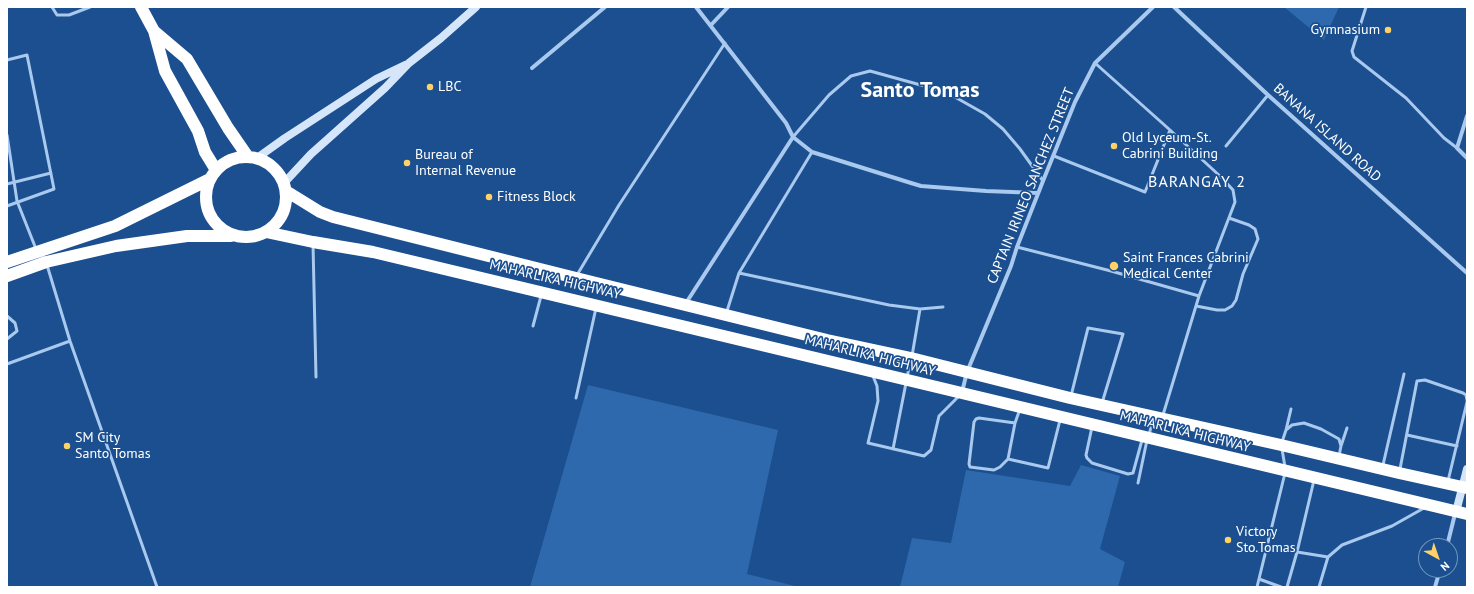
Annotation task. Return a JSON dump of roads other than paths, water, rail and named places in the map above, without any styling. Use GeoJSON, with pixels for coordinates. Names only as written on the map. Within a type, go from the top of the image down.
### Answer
{"type":"FeatureCollection","features":[{"type":"Feature","properties":{"kind":"highway"},"geometry":{"type":"LineString","coordinates":[[141,7],[154,31],[165,71],[198,131],[213,175],[205,195],[210,217],[219,227],[234,236]]}},
{"type":"Feature","properties":{"kind":"highway"},"geometry":{"type":"LineString","coordinates":[[154,31],[187,59],[228,128],[253,157]]}},
{"type":"Feature","properties":{"kind":"highway"},"geometry":{"type":"LineString","coordinates":[[7,262],[114,226],[213,175],[231,160],[253,157],[269,163],[280,174],[285,187],[286,202],[282,214],[276,224],[266,232],[249,237],[207,235],[116,246],[46,262],[7,276]]}},
{"type":"Feature","properties":{"kind":"highway","name":"MAHARLIKA HIGHWAY"},"geometry":{"type":"LineString","coordinates":[[285,187],[320,212],[333,217],[827,340],[911,358],[1070,398],[1464,487]]}},
{"type":"Feature","properties":{"kind":"highway","name":"MAHARLIKA HIGHWAY"},"geometry":{"type":"LineString","coordinates":[[266,232],[373,252],[1462,513]]}},
{"type":"Feature","properties":{"kind":"main road"},"geometry":{"type":"LineString","coordinates":[[285,187],[311,154],[385,88],[409,63],[441,38],[476,7]]}},
{"type":"Feature","properties":{"kind":"main road"},"geometry":{"type":"LineString","coordinates":[[253,157],[286,138],[376,79],[409,63]]}},
{"type":"Feature","properties":{"kind":"main road"},"geometry":{"type":"LineString","coordinates":[[1462,513],[1467,468]]}},
{"type":"Feature","properties":{"kind":"street"},"geometry":{"type":"LineString","coordinates":[[532,68],[605,7]]}},
{"type":"Feature","properties":{"kind":"street"},"geometry":{"type":"LineString","coordinates":[[696,7],[786,123],[793,137],[812,152],[921,186],[1038,193]]}},
{"type":"Feature","properties":{"kind":"street"},"geometry":{"type":"LineString","coordinates":[[711,26],[728,7]]}},
{"type":"Feature","properties":{"kind":"street","name":"CAPTAIN IRINEO SANCHEZ STREET"},"geometry":{"type":"LineString","coordinates":[[962,393],[967,372],[1011,266],[1042,181],[1054,156],[1075,102],[1095,62],[1153,7]]}},
{"type":"Feature","properties":{"kind":"street","name":"BANANA ISLAND ROAD"},"geometry":{"type":"LineString","coordinates":[[1174,7],[1268,95],[1467,273]]}},
{"type":"Feature","properties":{"kind":"street"},"geometry":{"type":"LineString","coordinates":[[1467,116],[1457,148],[1467,158]]}},
{"type":"Feature","properties":{"kind":"street"},"geometry":{"type":"LineString","coordinates":[[685,305],[793,137]]}},
{"type":"Feature","properties":{"kind":"street"},"geometry":{"type":"LineString","coordinates":[[1451,538],[1462,513]]}},
{"type":"Feature","properties":{"kind":"lane"},"geometry":{"type":"LineString","coordinates":[[52,7],[56,15],[69,15],[90,7]]}},
{"type":"Feature","properties":{"kind":"lane"},"geometry":{"type":"LineString","coordinates":[[1366,7],[1352,51],[1354,57],[1406,98],[1444,138],[1457,148]]}},
{"type":"Feature","properties":{"kind":"lane"},"geometry":{"type":"LineString","coordinates":[[576,278],[619,205],[724,43]]}},
{"type":"Feature","properties":{"kind":"lane"},"geometry":{"type":"LineString","coordinates":[[7,60],[27,55],[54,189],[17,201],[7,206]]}},
{"type":"Feature","properties":{"kind":"lane"},"geometry":{"type":"LineString","coordinates":[[1093,425],[1086,454],[1087,458],[1092,463],[1128,474],[1133,473],[1145,438],[1158,418],[1199,296],[1235,202],[1233,190],[1221,177],[1095,62]]}},
{"type":"Feature","properties":{"kind":"lane"},"geometry":{"type":"LineString","coordinates":[[793,137],[829,95],[851,76],[870,71],[946,92],[985,114],[1003,129],[1020,149],[1042,181]]}},
{"type":"Feature","properties":{"kind":"lane"},"geometry":{"type":"LineString","coordinates":[[1226,146],[1268,95]]}},
{"type":"Feature","properties":{"kind":"lane"},"geometry":{"type":"LineString","coordinates":[[1054,156],[1145,192],[1170,130]]}},
{"type":"Feature","properties":{"kind":"lane"},"geometry":{"type":"LineString","coordinates":[[7,135],[17,201],[37,251]]}},
{"type":"Feature","properties":{"kind":"lane"},"geometry":{"type":"LineString","coordinates":[[725,315],[739,273],[812,152]]}},
{"type":"Feature","properties":{"kind":"lane"},"geometry":{"type":"LineString","coordinates":[[7,184],[51,173]]}},
{"type":"Feature","properties":{"kind":"lane"},"geometry":{"type":"LineString","coordinates":[[1196,306],[1225,310],[1232,306],[1236,300],[1243,274],[1258,239],[1255,229],[1250,225],[1229,218]]}},
{"type":"Feature","properties":{"kind":"lane"},"geometry":{"type":"LineString","coordinates":[[313,242],[316,377]]}},
{"type":"Feature","properties":{"kind":"lane"},"geometry":{"type":"LineString","coordinates":[[1017,247],[1199,296]]}},
{"type":"Feature","properties":{"kind":"lane"},"geometry":{"type":"LineString","coordinates":[[46,262],[70,341],[157,587]]}},
{"type":"Feature","properties":{"kind":"lane"},"geometry":{"type":"LineString","coordinates":[[739,273],[889,305],[920,309],[943,307]]}},
{"type":"Feature","properties":{"kind":"lane"},"geometry":{"type":"LineString","coordinates":[[533,326],[542,292]]}},
{"type":"Feature","properties":{"kind":"lane"},"geometry":{"type":"LineString","coordinates":[[576,398],[596,305]]}},
{"type":"Feature","properties":{"kind":"lane"},"geometry":{"type":"LineString","coordinates":[[893,449],[920,309]]}},
{"type":"Feature","properties":{"kind":"lane"},"geometry":{"type":"LineString","coordinates":[[7,316],[15,323],[17,331],[7,340]]}},
{"type":"Feature","properties":{"kind":"lane"},"geometry":{"type":"LineString","coordinates":[[1070,398],[1088,328],[1123,334],[1102,405]]}},
{"type":"Feature","properties":{"kind":"lane"},"geometry":{"type":"LineString","coordinates":[[7,364],[70,341]]}},
{"type":"Feature","properties":{"kind":"lane"},"geometry":{"type":"LineString","coordinates":[[871,371],[877,386],[878,401],[868,443],[924,456],[931,450],[940,416],[962,393]]}},
{"type":"Feature","properties":{"kind":"lane"},"geometry":{"type":"LineString","coordinates":[[1382,469],[1404,374]]}},
{"type":"Feature","properties":{"kind":"lane"},"geometry":{"type":"LineString","coordinates":[[1399,473],[1416,384],[1420,380],[1425,380],[1466,395],[1467,401],[1448,483]]}},
{"type":"Feature","properties":{"kind":"lane"},"geometry":{"type":"LineString","coordinates":[[1015,423],[979,418],[976,419],[974,422],[969,464],[970,467],[994,470],[1000,467],[1008,459],[1015,423],[1020,407]]}},
{"type":"Feature","properties":{"kind":"lane"},"geometry":{"type":"LineString","coordinates":[[1257,587],[1285,471],[1282,445],[1291,410]]}},
{"type":"Feature","properties":{"kind":"lane"},"geometry":{"type":"LineString","coordinates":[[1008,459],[1048,468],[1061,418]]}},
{"type":"Feature","properties":{"kind":"lane"},"geometry":{"type":"LineString","coordinates":[[1286,430],[1292,425],[1304,423],[1328,432],[1339,439],[1342,446]]}},
{"type":"Feature","properties":{"kind":"lane"},"geometry":{"type":"LineString","coordinates":[[1339,458],[1347,428]]}},
{"type":"Feature","properties":{"kind":"lane"},"geometry":{"type":"LineString","coordinates":[[1407,435],[1457,446]]}},
{"type":"Feature","properties":{"kind":"lane"},"geometry":{"type":"LineString","coordinates":[[1138,483],[1145,438]]}},
{"type":"Feature","properties":{"kind":"lane"},"geometry":{"type":"LineString","coordinates":[[1287,587],[1297,552],[1314,478]]}},
{"type":"Feature","properties":{"kind":"lane"},"geometry":{"type":"LineString","coordinates":[[1319,587],[1328,557],[1342,545],[1392,526],[1429,506]]}},
{"type":"Feature","properties":{"kind":"lane"},"geometry":{"type":"LineString","coordinates":[[1297,552],[1328,557]]}},
{"type":"Feature","properties":{"kind":"lane"},"geometry":{"type":"LineString","coordinates":[[1259,579],[1281,587]]}},
{"type":"Feature","properties":{"kind":"place","name":"Gymnasium"},"geometry":{"type":"Point","coordinates":[1388,30]}},
{"type":"Feature","properties":{"kind":"place","name":"LBC"},"geometry":{"type":"Point","coordinates":[430,87]}},
{"type":"Feature","properties":{"kind":"place","name":"Old Lyceum-St. Cabrini Building"},"geometry":{"type":"Point","coordinates":[1114,146]}},
{"type":"Feature","properties":{"kind":"place","name":"Bureau of Internal Revenue"},"geometry":{"type":"Point","coordinates":[407,163]}},
{"type":"Feature","properties":{"kind":"place","name":"Fitness Block"},"geometry":{"type":"Point","coordinates":[489,197]}},
{"type":"Feature","properties":{"kind":"place","name":"Saint Frances Cabrini Medical Center"},"geometry":{"type":"Point","coordinates":[1114,266]}},
{"type":"Feature","properties":{"kind":"place","name":"SM City Santo Tomas"},"geometry":{"type":"Point","coordinates":[67,446]}},
{"type":"Feature","properties":{"kind":"place","name":"Victory Sto.Tomas"},"geometry":{"type":"Point","coordinates":[1228,540]}},
{"type":"Feature","properties":{"kind":"district","name":"Santo Tomas"},"geometry":{"type":"Point","coordinates":[920,91]}},
{"type":"Feature","properties":{"kind":"district","name":"BARANGAY 2"},"geometry":{"type":"Point","coordinates":[1197,182]}}]}
